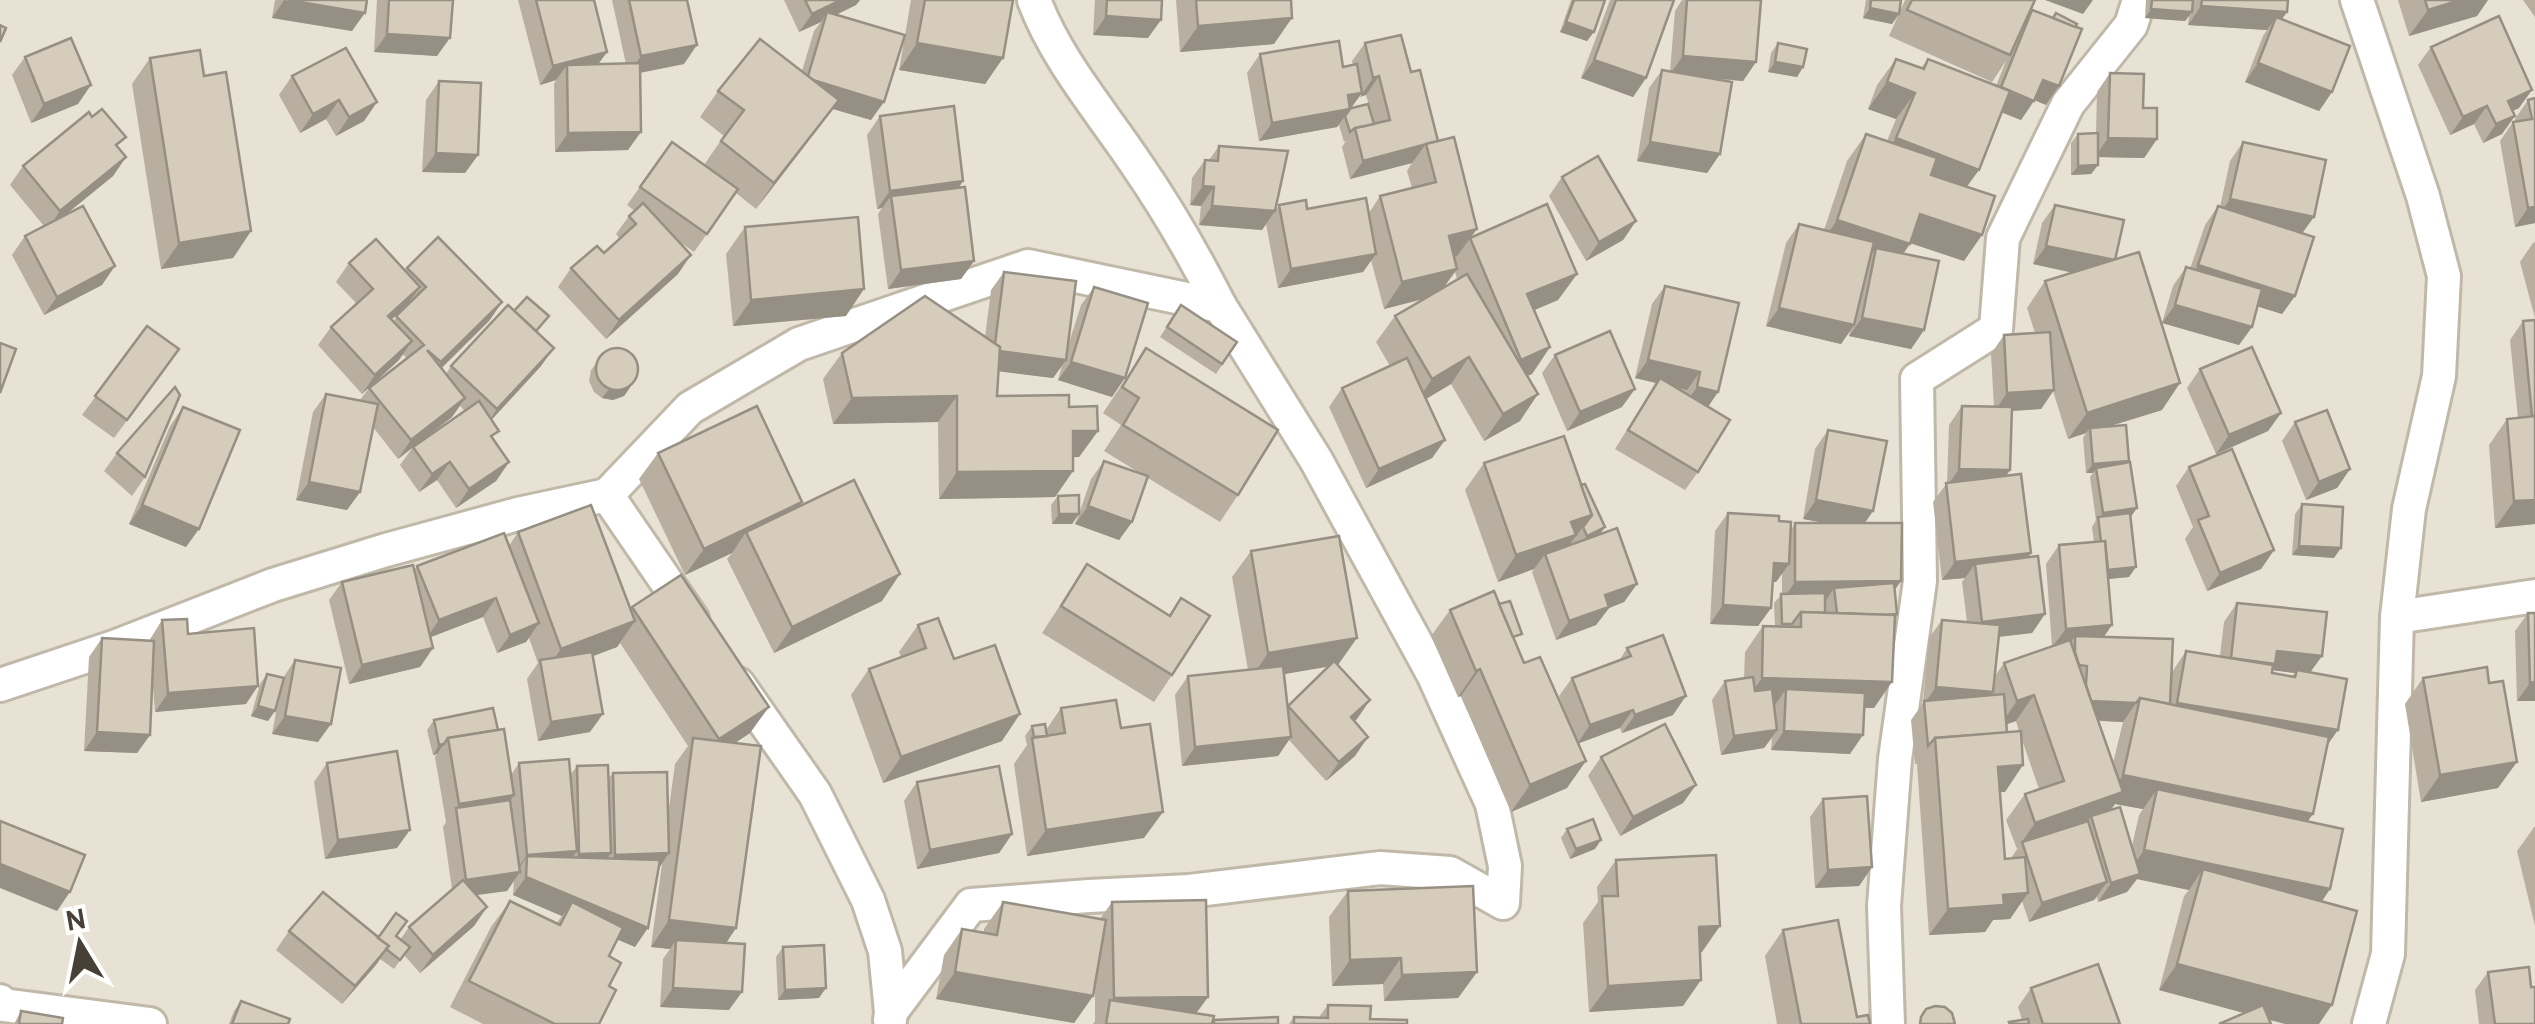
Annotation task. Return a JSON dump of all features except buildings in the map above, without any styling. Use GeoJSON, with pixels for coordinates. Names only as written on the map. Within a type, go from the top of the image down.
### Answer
{"type":"FeatureCollection","features":[{"type":"Feature","properties":{"kind":"street"},"geometry":{"type":"LineString","coordinates":[[890,1018],[972,906],[1188,890],[1380,868],[1450,873],[1503,903],[1505,866],[1492,804],[1433,674],[1316,460],[1220,306],[1189,246],[1078,83],[1034,0]]}},
{"type":"Feature","properties":{"kind":"street"},"geometry":{"type":"LineString","coordinates":[[1888,1024],[1884,906],[1895,759],[1920,581],[1917,379],[1996,328],[2003,238],[2068,104],[2131,25],[2139,0]]}},
{"type":"Feature","properties":{"kind":"street"},"geometry":{"type":"LineString","coordinates":[[2357,0],[2419,181],[2444,276],[2439,376],[2409,510],[2397,617],[2388,954],[2368,1024]]}},
{"type":"Feature","properties":{"kind":"street"},"geometry":{"type":"LineString","coordinates":[[0,685],[329,568],[518,514],[607,495],[690,408],[799,344],[1028,266],[1220,306]]}},
{"type":"Feature","properties":{"kind":"street"},"geometry":{"type":"LineString","coordinates":[[607,495],[815,794],[868,900],[884,951],[890,1018]]}},
{"type":"Feature","properties":{"kind":"street"},"geometry":{"type":"LineString","coordinates":[[2397,617],[2535,596]]}},
{"type":"Feature","properties":{"kind":"street"},"geometry":{"type":"LineString","coordinates":[[0,1001],[3,1005],[150,1024]]}},
{"type":"Feature","properties":{"kind":"shaded area"},"geometry":{"type":"Polygon","coordinates":[[[0,0],[2535,0],[2535,1024],[0,1024],[0,0]]]}}]}
